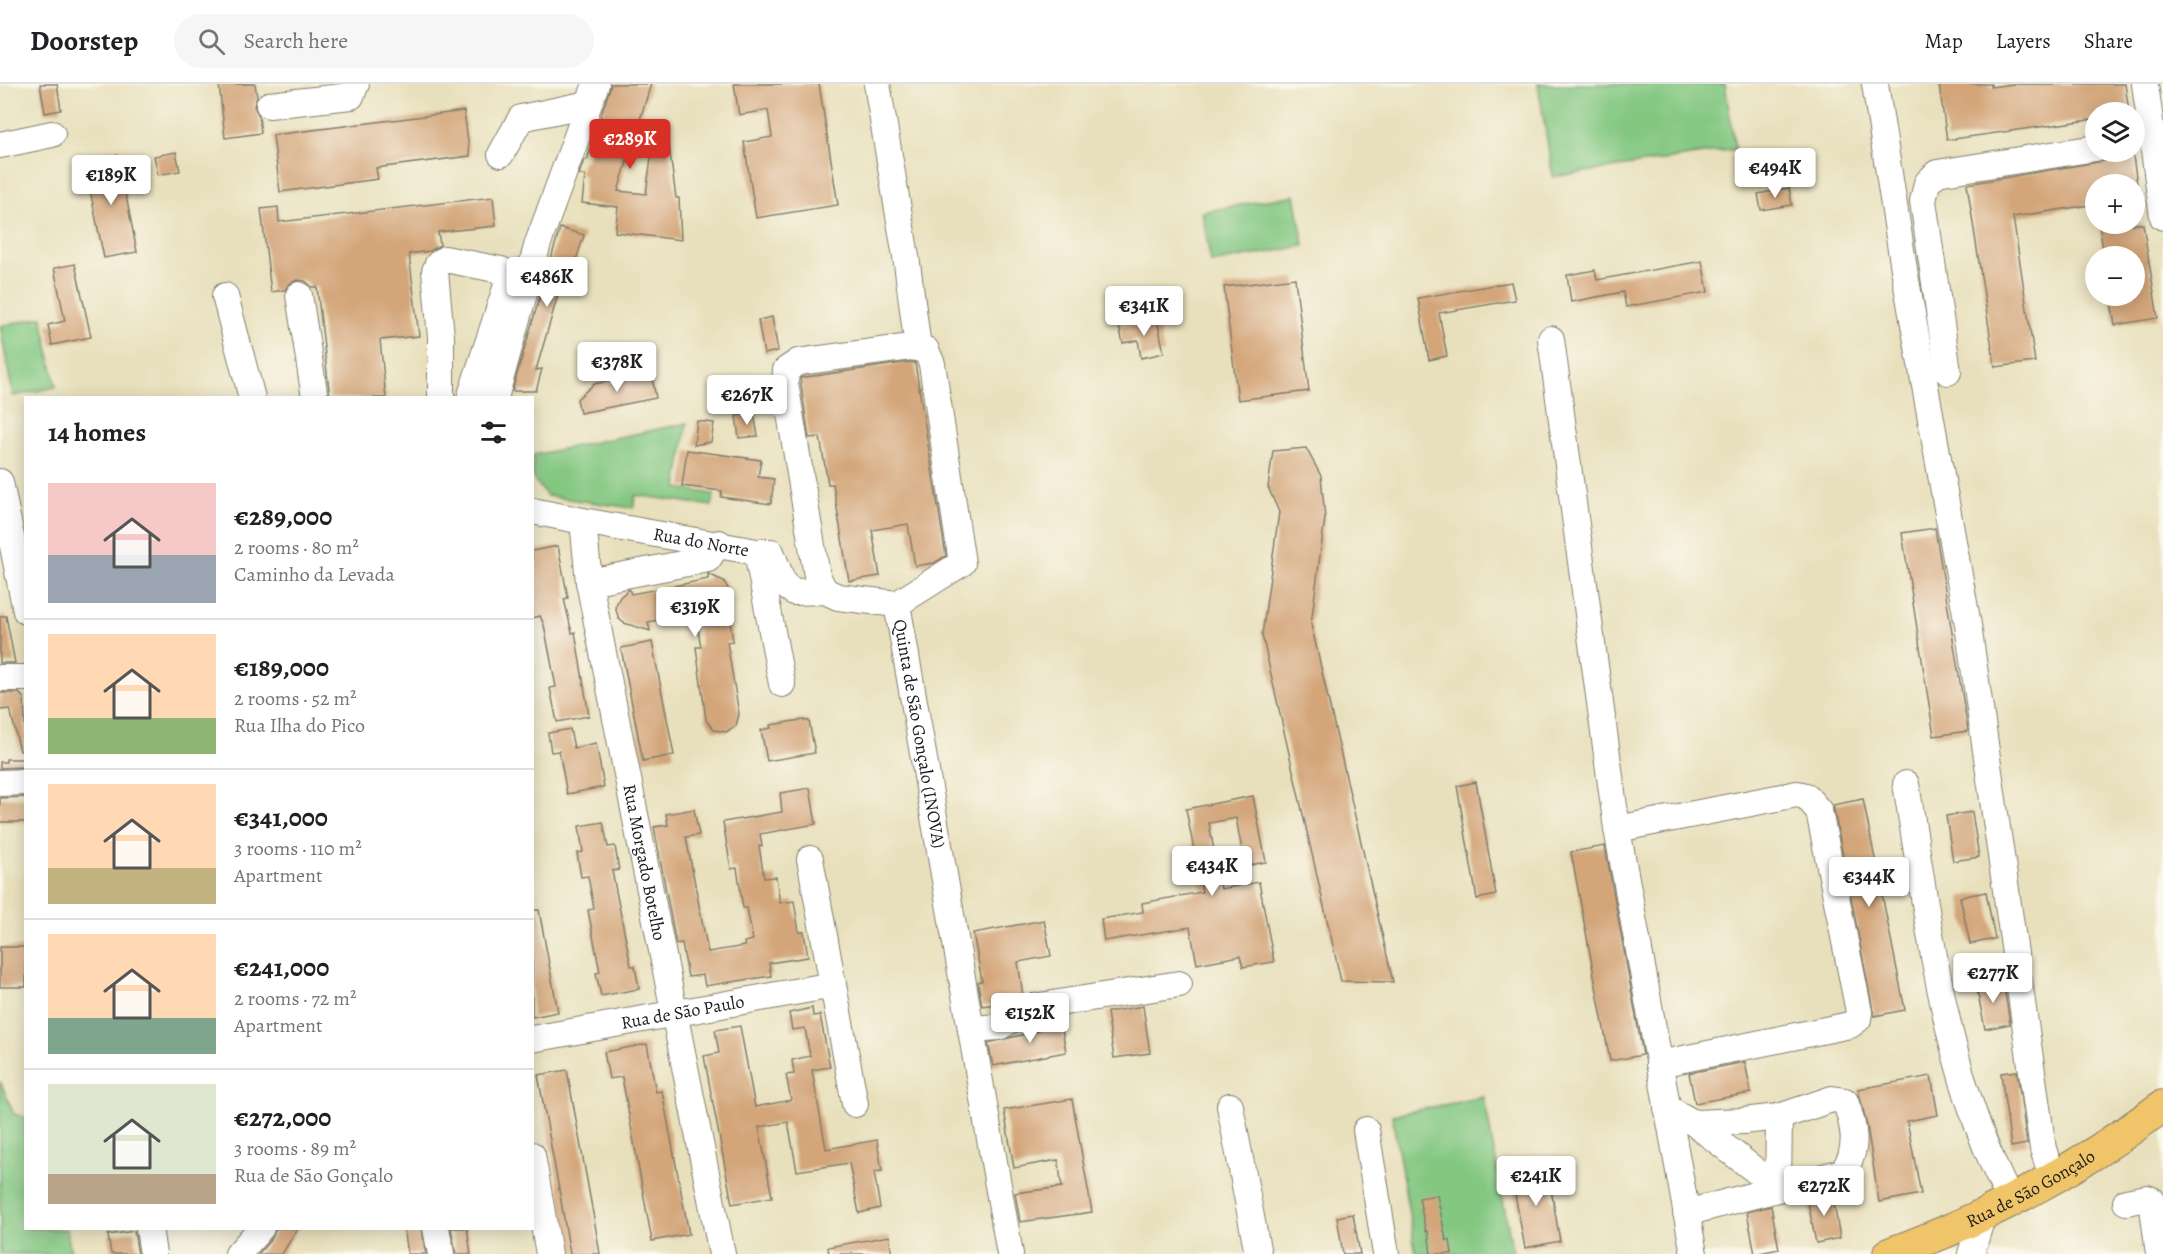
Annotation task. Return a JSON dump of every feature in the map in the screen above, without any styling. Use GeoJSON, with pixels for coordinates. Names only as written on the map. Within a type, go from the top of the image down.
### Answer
{"type":"FeatureCollection","features":[{"type":"Feature","properties":{"kind":"main road","name":"Rua de São Gonçalo"},"geometry":{"type":"LineString","coordinates":[[1910,1251],[2012,1203],[2054,1179],[2121,1137],[2163,1106]]}},
{"type":"Feature","properties":{"kind":"street"},"geometry":{"type":"LineString","coordinates":[[269,105],[351,96],[356,84]]}},
{"type":"Feature","properties":{"kind":"street"},"geometry":{"type":"LineString","coordinates":[[877,84],[907,263],[918,348]]}},
{"type":"Feature","properties":{"kind":"street"},"geometry":{"type":"LineString","coordinates":[[1875,84],[1904,269],[1968,625],[2043,1149],[2054,1179]]}},
{"type":"Feature","properties":{"kind":"street"},"geometry":{"type":"LineString","coordinates":[[2145,84],[2150,139],[2163,217]]}},
{"type":"Feature","properties":{"kind":"street"},"geometry":{"type":"LineString","coordinates":[[501,154],[520,118],[592,94]]}},
{"type":"Feature","properties":{"kind":"street"},"geometry":{"type":"LineString","coordinates":[[496,396],[538,243],[592,94]]}},
{"type":"Feature","properties":{"kind":"street"},"geometry":{"type":"LineString","coordinates":[[0,145],[52,134]]}},
{"type":"Feature","properties":{"kind":"street"},"geometry":{"type":"LineString","coordinates":[[1948,372],[1923,201],[1927,183],[1937,173],[2085,150]]}},
{"type":"Feature","properties":{"kind":"street"},"geometry":{"type":"LineString","coordinates":[[441,396],[441,337],[435,271],[438,264],[445,259],[501,270],[508,282],[471,396]]}},
{"type":"Feature","properties":{"kind":"street"},"geometry":{"type":"LineString","coordinates":[[299,295],[315,396]]}},
{"type":"Feature","properties":{"kind":"street"},"geometry":{"type":"LineString","coordinates":[[225,296],[251,396]]}},
{"type":"Feature","properties":{"kind":"street"},"geometry":{"type":"LineString","coordinates":[[1551,339],[1617,829],[1694,1254]]}},
{"type":"Feature","properties":{"kind":"street"},"geometry":{"type":"LineString","coordinates":[[825,591],[817,576],[785,383],[786,370],[798,362],[911,346],[926,350],[932,364],[962,563],[897,604]]}},
{"type":"Feature","properties":{"kind":"street"},"geometry":{"type":"LineString","coordinates":[[0,482],[24,602]]}},
{"type":"Feature","properties":{"kind":"street"},"geometry":{"type":"LineString","coordinates":[[534,511],[583,521]]}},
{"type":"Feature","properties":{"kind":"street","name":"Rua do Norte"},"geometry":{"type":"LineString","coordinates":[[583,521],[719,543],[757,552],[782,684]]}},
{"type":"Feature","properties":{"kind":"street","name":"Rua Morgado Botelho"},"geometry":{"type":"LineString","coordinates":[[583,521],[589,582],[722,1254]]}},
{"type":"Feature","properties":{"kind":"street"},"geometry":{"type":"LineString","coordinates":[[589,582],[708,559],[719,543]]}},
{"type":"Feature","properties":{"kind":"street","name":"Quinta de São Gonçalo (INOVA)"},"geometry":{"type":"LineString","coordinates":[[757,552],[771,552],[784,585],[794,592],[825,591],[838,597],[897,604],[1010,1254]]}},
{"type":"Feature","properties":{"kind":"street"},"geometry":{"type":"LineString","coordinates":[[0,678],[24,678]]}},
{"type":"Feature","properties":{"kind":"street"},"geometry":{"type":"LineString","coordinates":[[0,783],[24,782]]}},
{"type":"Feature","properties":{"kind":"street"},"geometry":{"type":"LineString","coordinates":[[1906,784],[1946,1026],[1968,1104],[2012,1203]]}},
{"type":"Feature","properties":{"kind":"street"},"geometry":{"type":"LineString","coordinates":[[1617,829],[1797,794],[1806,796],[1819,811],[1859,1012],[1858,1019],[1850,1025],[1659,1064]]}},
{"type":"Feature","properties":{"kind":"street"},"geometry":{"type":"LineString","coordinates":[[810,859],[855,1104]]}},
{"type":"Feature","properties":{"kind":"street"},"geometry":{"type":"LineString","coordinates":[[971,1029],[999,1027],[1033,1007],[1179,984]]}},
{"type":"Feature","properties":{"kind":"street","name":"Rua de São Paulo"},"geometry":{"type":"LineString","coordinates":[[534,1039],[833,985]]}},
{"type":"Feature","properties":{"kind":"street"},"geometry":{"type":"LineString","coordinates":[[1686,1213],[1842,1172],[1850,1163],[1854,1149],[1852,1119],[1845,1101],[1832,1099],[1779,1117],[1694,1123]]}},
{"type":"Feature","properties":{"kind":"street"},"geometry":{"type":"LineString","coordinates":[[1230,1106],[1258,1254]]}},
{"type":"Feature","properties":{"kind":"street"},"geometry":{"type":"LineString","coordinates":[[1667,1108],[1694,1123],[1778,1188]]}},
{"type":"Feature","properties":{"kind":"street"},"geometry":{"type":"LineString","coordinates":[[1778,1188],[1779,1117]]}},
{"type":"Feature","properties":{"kind":"street"},"geometry":{"type":"LineString","coordinates":[[1366,1130],[1386,1254]]}},
{"type":"Feature","properties":{"kind":"street"},"geometry":{"type":"LineString","coordinates":[[534,1167],[549,1254]]}},
{"type":"Feature","properties":{"kind":"street"},"geometry":{"type":"LineString","coordinates":[[2126,1202],[2146,1198],[2152,1200],[2159,1254]]}},
{"type":"Feature","properties":{"kind":"street"},"geometry":{"type":"LineString","coordinates":[[1971,1254],[1982,1217]]}},
{"type":"Feature","properties":{"kind":"street"},"geometry":{"type":"LineString","coordinates":[[238,1254],[259,1230]]}},
{"type":"Feature","properties":{"kind":"street"},"geometry":{"type":"LineString","coordinates":[[436,1230],[441,1254]]}},
{"type":"Feature","properties":{"kind":"green space"},"geometry":{"type":"Polygon","coordinates":[[[1538,84],[1725,84],[1735,149],[1553,177],[1538,84]]]}},
{"type":"Feature","properties":{"kind":"green space"},"geometry":{"type":"Polygon","coordinates":[[[1295,195],[1304,246],[1211,263],[1202,212],[1295,195]]]}},
{"type":"Feature","properties":{"kind":"green space"},"geometry":{"type":"Polygon","coordinates":[[[42,317],[56,387],[13,396],[0,326],[42,317]]]}},
{"type":"Feature","properties":{"kind":"green space"},"geometry":{"type":"Polygon","coordinates":[[[687,423],[677,488],[714,494],[712,506],[636,495],[633,508],[547,496],[534,479],[534,455],[687,423]]]}},
{"type":"Feature","properties":{"kind":"green space"},"geometry":{"type":"Polygon","coordinates":[[[0,1081],[14,1114],[24,1117],[24,1230],[67,1230],[71,1254],[0,1254],[0,1081]]]}},
{"type":"Feature","properties":{"kind":"green space"},"geometry":{"type":"Polygon","coordinates":[[[1484,1097],[1513,1254],[1416,1254],[1392,1115],[1484,1097]]]}},
{"type":"Feature","properties":{"kind":"building"},"geometry":{"type":"Polygon","coordinates":[[[40,84],[57,84],[61,110],[45,113],[40,84]]]}},
{"type":"Feature","properties":{"kind":"building"},"geometry":{"type":"Polygon","coordinates":[[[219,84],[255,84],[257,97],[254,106],[259,116],[261,133],[225,138],[219,84]]]}},
{"type":"Feature","properties":{"kind":"building"},"geometry":{"type":"Polygon","coordinates":[[[611,84],[651,84],[618,191],[646,194],[653,144],[669,146],[676,198],[679,198],[681,240],[615,232],[618,207],[582,203],[585,176],[579,174],[584,160],[587,160],[611,84]]]}},
{"type":"Feature","properties":{"kind":"building"},"geometry":{"type":"Polygon","coordinates":[[[734,84],[819,84],[838,205],[756,218],[744,142],[772,137],[768,110],[739,115],[734,84]]]}},
{"type":"Feature","properties":{"kind":"building"},"geometry":{"type":"Polygon","coordinates":[[[1939,84],[1991,84],[1991,87],[2013,84],[2125,84],[2128,102],[2085,102],[2085,121],[1947,140],[1939,84]]]}},
{"type":"Feature","properties":{"kind":"building"},"geometry":{"type":"Polygon","coordinates":[[[464,111],[470,156],[376,168],[378,179],[280,192],[273,135],[464,111]]]}},
{"type":"Feature","properties":{"kind":"building"},"geometry":{"type":"Polygon","coordinates":[[[176,152],[180,171],[158,175],[154,156],[176,152]]]}},
{"type":"Feature","properties":{"kind":"building"},"geometry":{"type":"Polygon","coordinates":[[[118,155],[137,252],[104,258],[84,161],[118,155]]]}},
{"type":"Feature","properties":{"kind":"building"},"geometry":{"type":"Polygon","coordinates":[[[2097,162],[2134,162],[2136,174],[2085,174],[2085,206],[2013,217],[2035,362],[1995,367],[1967,184],[2097,162]]]}},
{"type":"Feature","properties":{"kind":"building"},"geometry":{"type":"Polygon","coordinates":[[[1789,188],[1792,205],[1761,210],[1758,194],[1789,188]]]}},
{"type":"Feature","properties":{"kind":"building"},"geometry":{"type":"Polygon","coordinates":[[[493,197],[496,226],[438,232],[440,245],[430,251],[409,254],[419,336],[380,340],[386,396],[330,396],[317,287],[297,280],[289,284],[285,290],[271,292],[261,209],[278,207],[279,222],[493,197]]]}},
{"type":"Feature","properties":{"kind":"building"},"geometry":{"type":"Polygon","coordinates":[[[560,228],[584,235],[572,273],[565,271],[536,370],[542,369],[536,391],[512,391],[560,228]]]}},
{"type":"Feature","properties":{"kind":"building"},"geometry":{"type":"Polygon","coordinates":[[[2101,234],[2145,234],[2158,318],[2115,325],[2112,306],[2145,306],[2145,246],[2102,246],[2101,234]]]}},
{"type":"Feature","properties":{"kind":"building"},"geometry":{"type":"Polygon","coordinates":[[[1702,261],[1708,292],[1626,307],[1623,292],[1571,302],[1567,275],[1595,270],[1597,280],[1702,261]]]}},
{"type":"Feature","properties":{"kind":"building"},"geometry":{"type":"Polygon","coordinates":[[[75,264],[91,337],[52,345],[48,325],[65,321],[54,268],[75,264]]]}},
{"type":"Feature","properties":{"kind":"building"},"geometry":{"type":"Polygon","coordinates":[[[1295,278],[1309,391],[1238,400],[1224,287],[1295,278]]]}},
{"type":"Feature","properties":{"kind":"building"},"geometry":{"type":"Polygon","coordinates":[[[1511,282],[1515,300],[1439,313],[1447,356],[1429,360],[1418,298],[1511,282]]]}},
{"type":"Feature","properties":{"kind":"building"},"geometry":{"type":"Polygon","coordinates":[[[772,317],[778,351],[764,354],[758,320],[772,317]]]}},
{"type":"Feature","properties":{"kind":"building"},"geometry":{"type":"Polygon","coordinates":[[[1157,319],[1164,353],[1141,358],[1138,340],[1123,343],[1119,326],[1157,319]]]}},
{"type":"Feature","properties":{"kind":"building"},"geometry":{"type":"Polygon","coordinates":[[[915,363],[946,556],[934,563],[915,566],[908,524],[872,530],[880,576],[849,581],[833,484],[828,484],[820,437],[809,438],[800,378],[915,363]]]}},
{"type":"Feature","properties":{"kind":"building"},"geometry":{"type":"Polygon","coordinates":[[[651,373],[656,398],[580,413],[577,399],[594,384],[651,373]]]}},
{"type":"Feature","properties":{"kind":"building"},"geometry":{"type":"Polygon","coordinates":[[[754,413],[758,436],[739,438],[736,416],[754,413]]]}},
{"type":"Feature","properties":{"kind":"building"},"geometry":{"type":"Polygon","coordinates":[[[697,421],[714,423],[711,442],[694,445],[697,421]]]}},
{"type":"Feature","properties":{"kind":"building"},"geometry":{"type":"Polygon","coordinates":[[[1306,448],[1321,476],[1325,518],[1311,624],[1393,982],[1341,981],[1262,635],[1279,512],[1268,487],[1273,451],[1306,448]]]}},
{"type":"Feature","properties":{"kind":"building"},"geometry":{"type":"Polygon","coordinates":[[[687,450],[761,460],[758,477],[774,479],[771,504],[721,497],[722,491],[682,486],[687,450]]]}},
{"type":"Feature","properties":{"kind":"building"},"geometry":{"type":"Polygon","coordinates":[[[1935,528],[1968,731],[1934,736],[1902,533],[1935,528]]]}},
{"type":"Feature","properties":{"kind":"building"},"geometry":{"type":"Polygon","coordinates":[[[558,546],[568,598],[564,599],[572,633],[575,632],[589,716],[557,722],[550,688],[556,687],[544,625],[540,616],[534,618],[534,551],[558,546]]]}},
{"type":"Feature","properties":{"kind":"building"},"geometry":{"type":"Polygon","coordinates":[[[708,574],[724,581],[729,591],[728,598],[713,625],[730,622],[733,641],[727,642],[739,714],[736,726],[726,732],[714,730],[706,720],[696,647],[701,647],[695,613],[648,622],[650,631],[624,623],[619,619],[615,607],[620,597],[629,589],[631,594],[669,587],[708,579],[708,574]]]}},
{"type":"Feature","properties":{"kind":"building"},"geometry":{"type":"Polygon","coordinates":[[[0,616],[6,616],[15,663],[0,663],[0,616]]]}},
{"type":"Feature","properties":{"kind":"building"},"geometry":{"type":"Polygon","coordinates":[[[652,642],[674,755],[643,761],[621,648],[652,642]]]}},
{"type":"Feature","properties":{"kind":"building"},"geometry":{"type":"Polygon","coordinates":[[[0,693],[19,693],[24,698],[24,750],[20,751],[10,709],[0,710],[0,693]]]}},
{"type":"Feature","properties":{"kind":"building"},"geometry":{"type":"Polygon","coordinates":[[[801,720],[809,721],[815,753],[767,761],[761,730],[771,728],[770,725],[801,720]]]}},
{"type":"Feature","properties":{"kind":"building"},"geometry":{"type":"Polygon","coordinates":[[[570,729],[574,748],[596,743],[604,787],[567,794],[559,751],[551,752],[548,733],[570,729]]]}},
{"type":"Feature","properties":{"kind":"building"},"geometry":{"type":"Polygon","coordinates":[[[6,759],[24,759],[24,767],[0,768],[0,762],[6,762],[6,759]]]}},
{"type":"Feature","properties":{"kind":"building"},"geometry":{"type":"Polygon","coordinates":[[[1476,782],[1496,895],[1477,899],[1457,786],[1476,782]]]}},
{"type":"Feature","properties":{"kind":"building"},"geometry":{"type":"Polygon","coordinates":[[[810,788],[816,824],[760,834],[762,846],[759,846],[764,878],[776,877],[780,903],[794,901],[799,932],[804,932],[808,957],[769,963],[771,976],[705,986],[703,975],[688,977],[682,943],[676,944],[654,827],[668,825],[666,814],[694,809],[699,835],[686,837],[708,952],[745,946],[744,942],[753,940],[747,908],[743,908],[737,868],[731,869],[723,822],[782,812],[780,793],[810,788]]]}},
{"type":"Feature","properties":{"kind":"building"},"geometry":{"type":"Polygon","coordinates":[[[1253,796],[1266,862],[1245,866],[1236,818],[1209,823],[1221,889],[1259,882],[1274,962],[1243,967],[1240,956],[1197,964],[1190,927],[1104,941],[1101,919],[1143,912],[1142,903],[1202,892],[1186,809],[1253,796]]]}},
{"type":"Feature","properties":{"kind":"building"},"geometry":{"type":"Polygon","coordinates":[[[24,797],[24,822],[0,822],[0,798],[24,797]]]}},
{"type":"Feature","properties":{"kind":"building"},"geometry":{"type":"Polygon","coordinates":[[[1863,799],[1905,1010],[1874,1016],[1833,805],[1863,799]]]}},
{"type":"Feature","properties":{"kind":"building"},"geometry":{"type":"Polygon","coordinates":[[[1972,812],[1979,857],[1953,861],[1946,816],[1972,812]]]}},
{"type":"Feature","properties":{"kind":"building"},"geometry":{"type":"Polygon","coordinates":[[[603,822],[608,847],[615,846],[619,870],[612,871],[631,966],[635,966],[639,989],[601,996],[596,973],[600,972],[588,910],[594,909],[588,876],[581,877],[577,853],[583,852],[579,826],[603,822]]]}},
{"type":"Feature","properties":{"kind":"building"},"geometry":{"type":"Polygon","coordinates":[[[1605,846],[1643,1055],[1610,1061],[1571,852],[1605,846]]]}},
{"type":"Feature","properties":{"kind":"building"},"geometry":{"type":"Polygon","coordinates":[[[1986,892],[1995,939],[1970,944],[1960,897],[1986,892]]]}},
{"type":"Feature","properties":{"kind":"building"},"geometry":{"type":"Polygon","coordinates":[[[534,910],[539,910],[558,1012],[534,1017],[534,910]]]}},
{"type":"Feature","properties":{"kind":"building"},"geometry":{"type":"Polygon","coordinates":[[[1044,920],[1051,956],[1018,962],[1023,996],[1011,1002],[982,1006],[978,982],[982,981],[973,933],[1044,920]]]}},
{"type":"Feature","properties":{"kind":"building"},"geometry":{"type":"Polygon","coordinates":[[[0,947],[24,947],[24,987],[0,987],[0,947]]]}},
{"type":"Feature","properties":{"kind":"building"},"geometry":{"type":"Polygon","coordinates":[[[2003,980],[2010,1024],[1985,1029],[1976,985],[2003,980]]]}},
{"type":"Feature","properties":{"kind":"building"},"geometry":{"type":"Polygon","coordinates":[[[1143,1006],[1150,1053],[1114,1058],[1107,1012],[1143,1006]]]}},
{"type":"Feature","properties":{"kind":"building"},"geometry":{"type":"Polygon","coordinates":[[[812,1008],[813,1016],[820,1015],[830,1067],[812,1070],[826,1149],[877,1140],[882,1171],[874,1172],[880,1208],[859,1213],[849,1163],[797,1171],[788,1122],[759,1127],[772,1197],[732,1204],[704,1056],[719,1053],[715,1030],[740,1026],[755,1107],[791,1100],[786,1075],[794,1074],[792,1060],[810,1056],[805,1028],[792,1030],[789,1013],[812,1008]]]}},
{"type":"Feature","properties":{"kind":"building"},"geometry":{"type":"Polygon","coordinates":[[[1060,1018],[1066,1052],[993,1066],[988,1043],[1038,1031],[1036,1022],[1060,1018]]]}},
{"type":"Feature","properties":{"kind":"building"},"geometry":{"type":"Polygon","coordinates":[[[647,1044],[656,1092],[662,1091],[689,1234],[652,1241],[622,1077],[609,1079],[604,1052],[647,1044]]]}},
{"type":"Feature","properties":{"kind":"building"},"geometry":{"type":"Polygon","coordinates":[[[1745,1062],[1751,1093],[1695,1103],[1689,1073],[1745,1062]]]}},
{"type":"Feature","properties":{"kind":"building"},"geometry":{"type":"Polygon","coordinates":[[[567,1070],[600,1254],[570,1254],[538,1075],[567,1070]]]}},
{"type":"Feature","properties":{"kind":"building"},"geometry":{"type":"Polygon","coordinates":[[[2017,1071],[2027,1144],[2011,1147],[2001,1073],[2017,1071]]]}},
{"type":"Feature","properties":{"kind":"building"},"geometry":{"type":"Polygon","coordinates":[[[1931,1076],[1938,1115],[1907,1121],[1921,1194],[1879,1202],[1867,1126],[1858,1089],[1931,1076]]]}},
{"type":"Feature","properties":{"kind":"building"},"geometry":{"type":"Polygon","coordinates":[[[1072,1099],[1092,1212],[1020,1222],[1015,1193],[1062,1187],[1058,1160],[1014,1168],[1004,1110],[1072,1099]]]}},
{"type":"Feature","properties":{"kind":"building"},"geometry":{"type":"Polygon","coordinates":[[[1547,1166],[1560,1241],[1525,1248],[1511,1173],[1547,1166]]]}},
{"type":"Feature","properties":{"kind":"building"},"geometry":{"type":"Polygon","coordinates":[[[1832,1191],[1840,1238],[1816,1243],[1807,1197],[1832,1191]]]}},
{"type":"Feature","properties":{"kind":"building"},"geometry":{"type":"Polygon","coordinates":[[[1437,1195],[1446,1240],[1450,1240],[1452,1254],[1431,1254],[1428,1231],[1426,1232],[1419,1198],[1437,1195]]]}},
{"type":"Feature","properties":{"kind":"building"},"geometry":{"type":"Polygon","coordinates":[[[1771,1206],[1779,1249],[1755,1254],[1747,1212],[1771,1206]]]}},
{"type":"Feature","properties":{"kind":"building"},"geometry":{"type":"Polygon","coordinates":[[[1353,1214],[1360,1254],[1343,1254],[1337,1217],[1353,1214]]]}},
{"type":"Feature","properties":{"kind":"building"},"geometry":{"type":"Polygon","coordinates":[[[275,1230],[297,1230],[282,1254],[258,1254],[272,1238],[275,1230]]]}},
{"type":"Feature","properties":{"kind":"building"},"geometry":{"type":"Polygon","coordinates":[[[404,1230],[421,1230],[426,1254],[408,1254],[404,1230]]]}},
{"type":"Feature","properties":{"kind":"building"},"geometry":{"type":"Polygon","coordinates":[[[451,1230],[467,1230],[471,1254],[456,1254],[451,1230]]]}},
{"type":"Feature","properties":{"kind":"building"},"geometry":{"type":"Polygon","coordinates":[[[134,1231],[138,1254],[111,1254],[108,1235],[134,1231]]]}},
{"type":"Feature","properties":{"kind":"building"},"geometry":{"type":"Polygon","coordinates":[[[889,1236],[892,1254],[829,1254],[828,1247],[889,1236]]]}}]}
